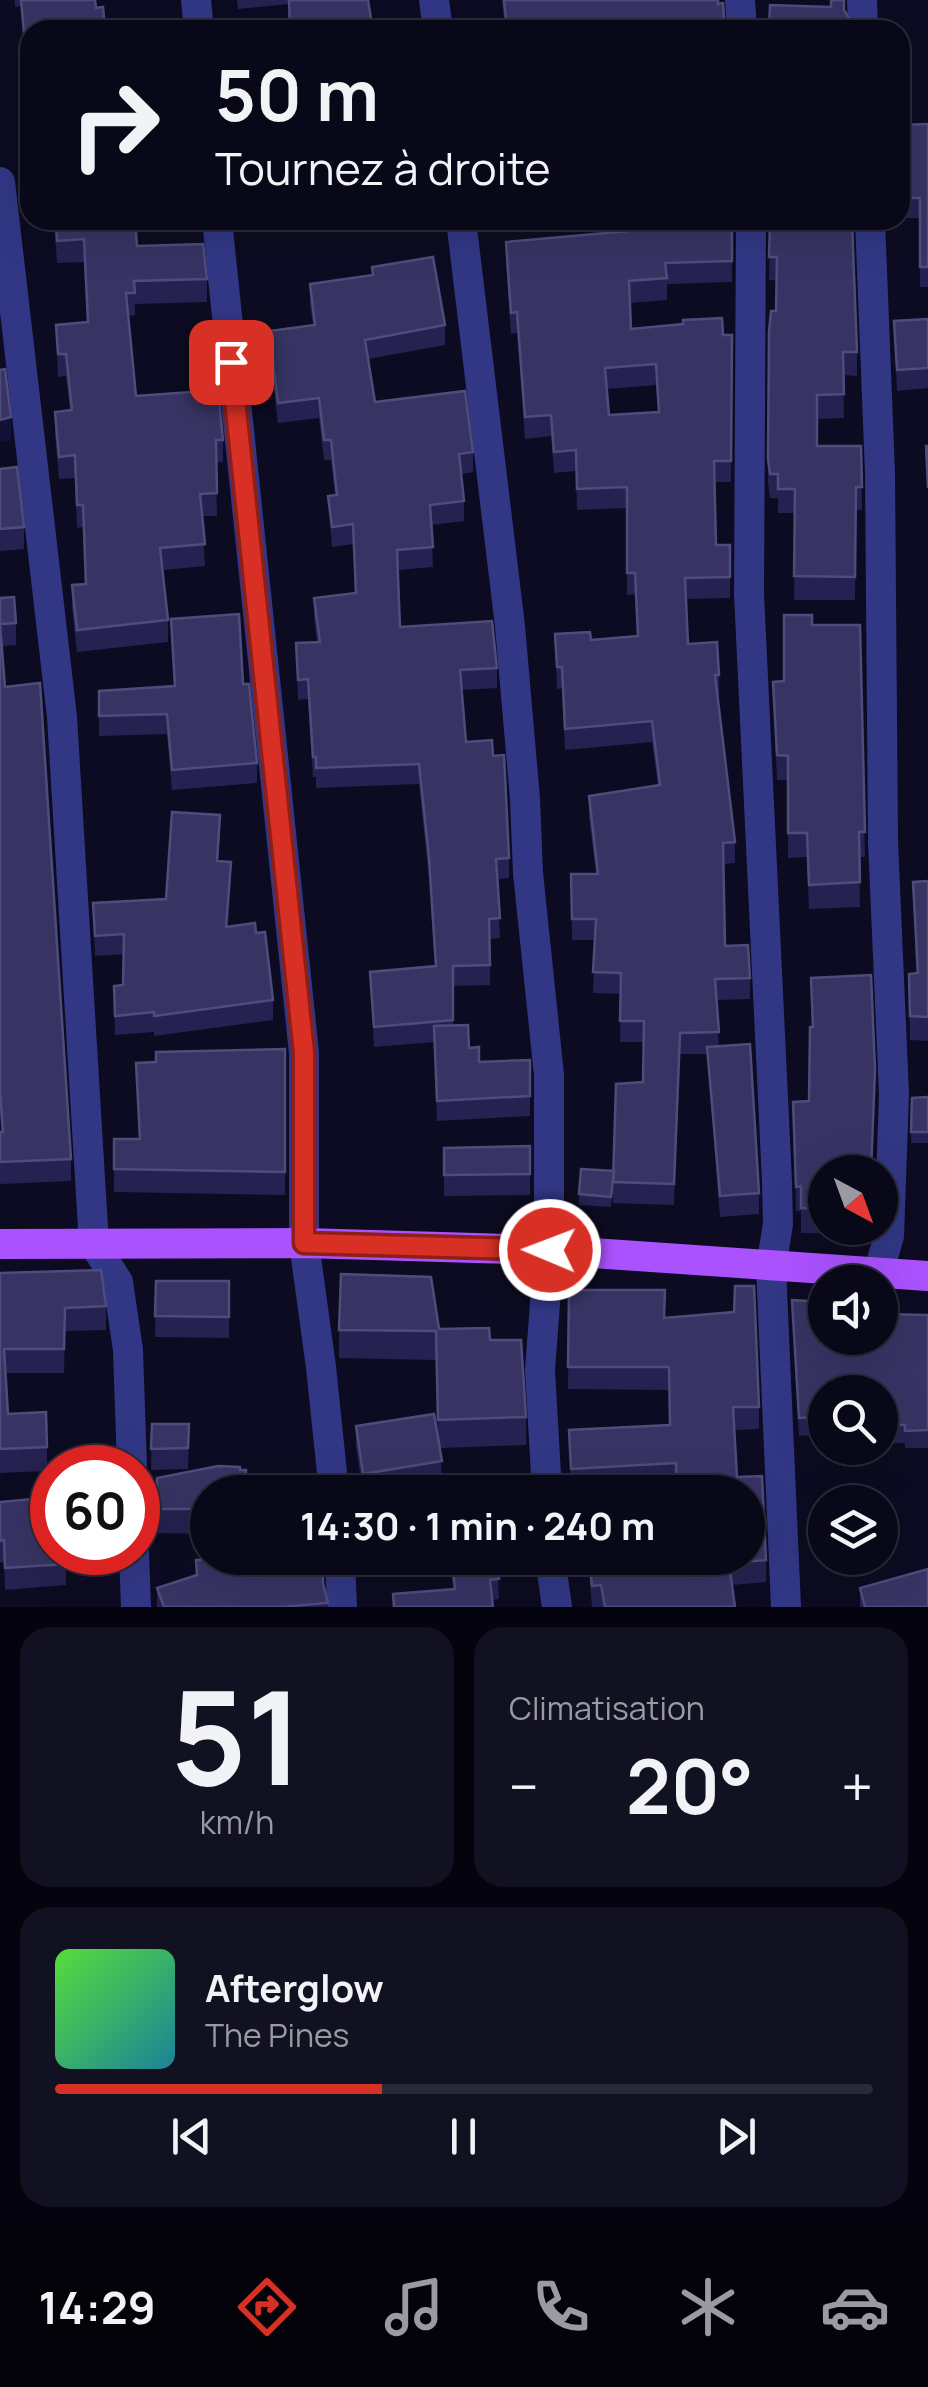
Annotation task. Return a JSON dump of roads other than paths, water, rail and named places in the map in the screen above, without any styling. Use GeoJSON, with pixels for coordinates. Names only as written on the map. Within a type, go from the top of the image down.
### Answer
{"type":"FeatureCollection","features":[{"type":"Feature","properties":{"kind":"main road"},"geometry":{"type":"LineString","coordinates":[[0,1244],[304,1243],[550,1250],[808,1269]]}},
{"type":"Feature","properties":{"kind":"main road"},"geometry":{"type":"LineString","coordinates":[[898,1275],[928,1276]]}},
{"type":"Feature","properties":{"kind":"street"},"geometry":{"type":"LineString","coordinates":[[0,182],[62,717],[94,1244],[118,1282],[128,1350],[131,1445]]}},
{"type":"Feature","properties":{"kind":"street"},"geometry":{"type":"LineString","coordinates":[[218,230],[304,1053],[304,1243],[332,1475]]}},
{"type":"Feature","properties":{"kind":"street"},"geometry":{"type":"LineString","coordinates":[[462,230],[510,626],[528,872],[549,1075],[550,1250],[540,1370],[546,1475]]}},
{"type":"Feature","properties":{"kind":"street"},"geometry":{"type":"LineString","coordinates":[[751,230],[750,594],[778,1224],[771,1267],[786,1607]]}},
{"type":"Feature","properties":{"kind":"street"},"geometry":{"type":"LineString","coordinates":[[870,230],[880,473],[883,841],[894,1094],[889,1236],[881,1265]]}},
{"type":"Feature","properties":{"kind":"street"},"geometry":{"type":"LineString","coordinates":[[135,1575],[136,1607]]}},
{"type":"Feature","properties":{"kind":"street"},"geometry":{"type":"LineString","coordinates":[[341,1575],[342,1607]]}},
{"type":"Feature","properties":{"kind":"street"},"geometry":{"type":"LineString","coordinates":[[552,1575],[557,1607]]}}]}
